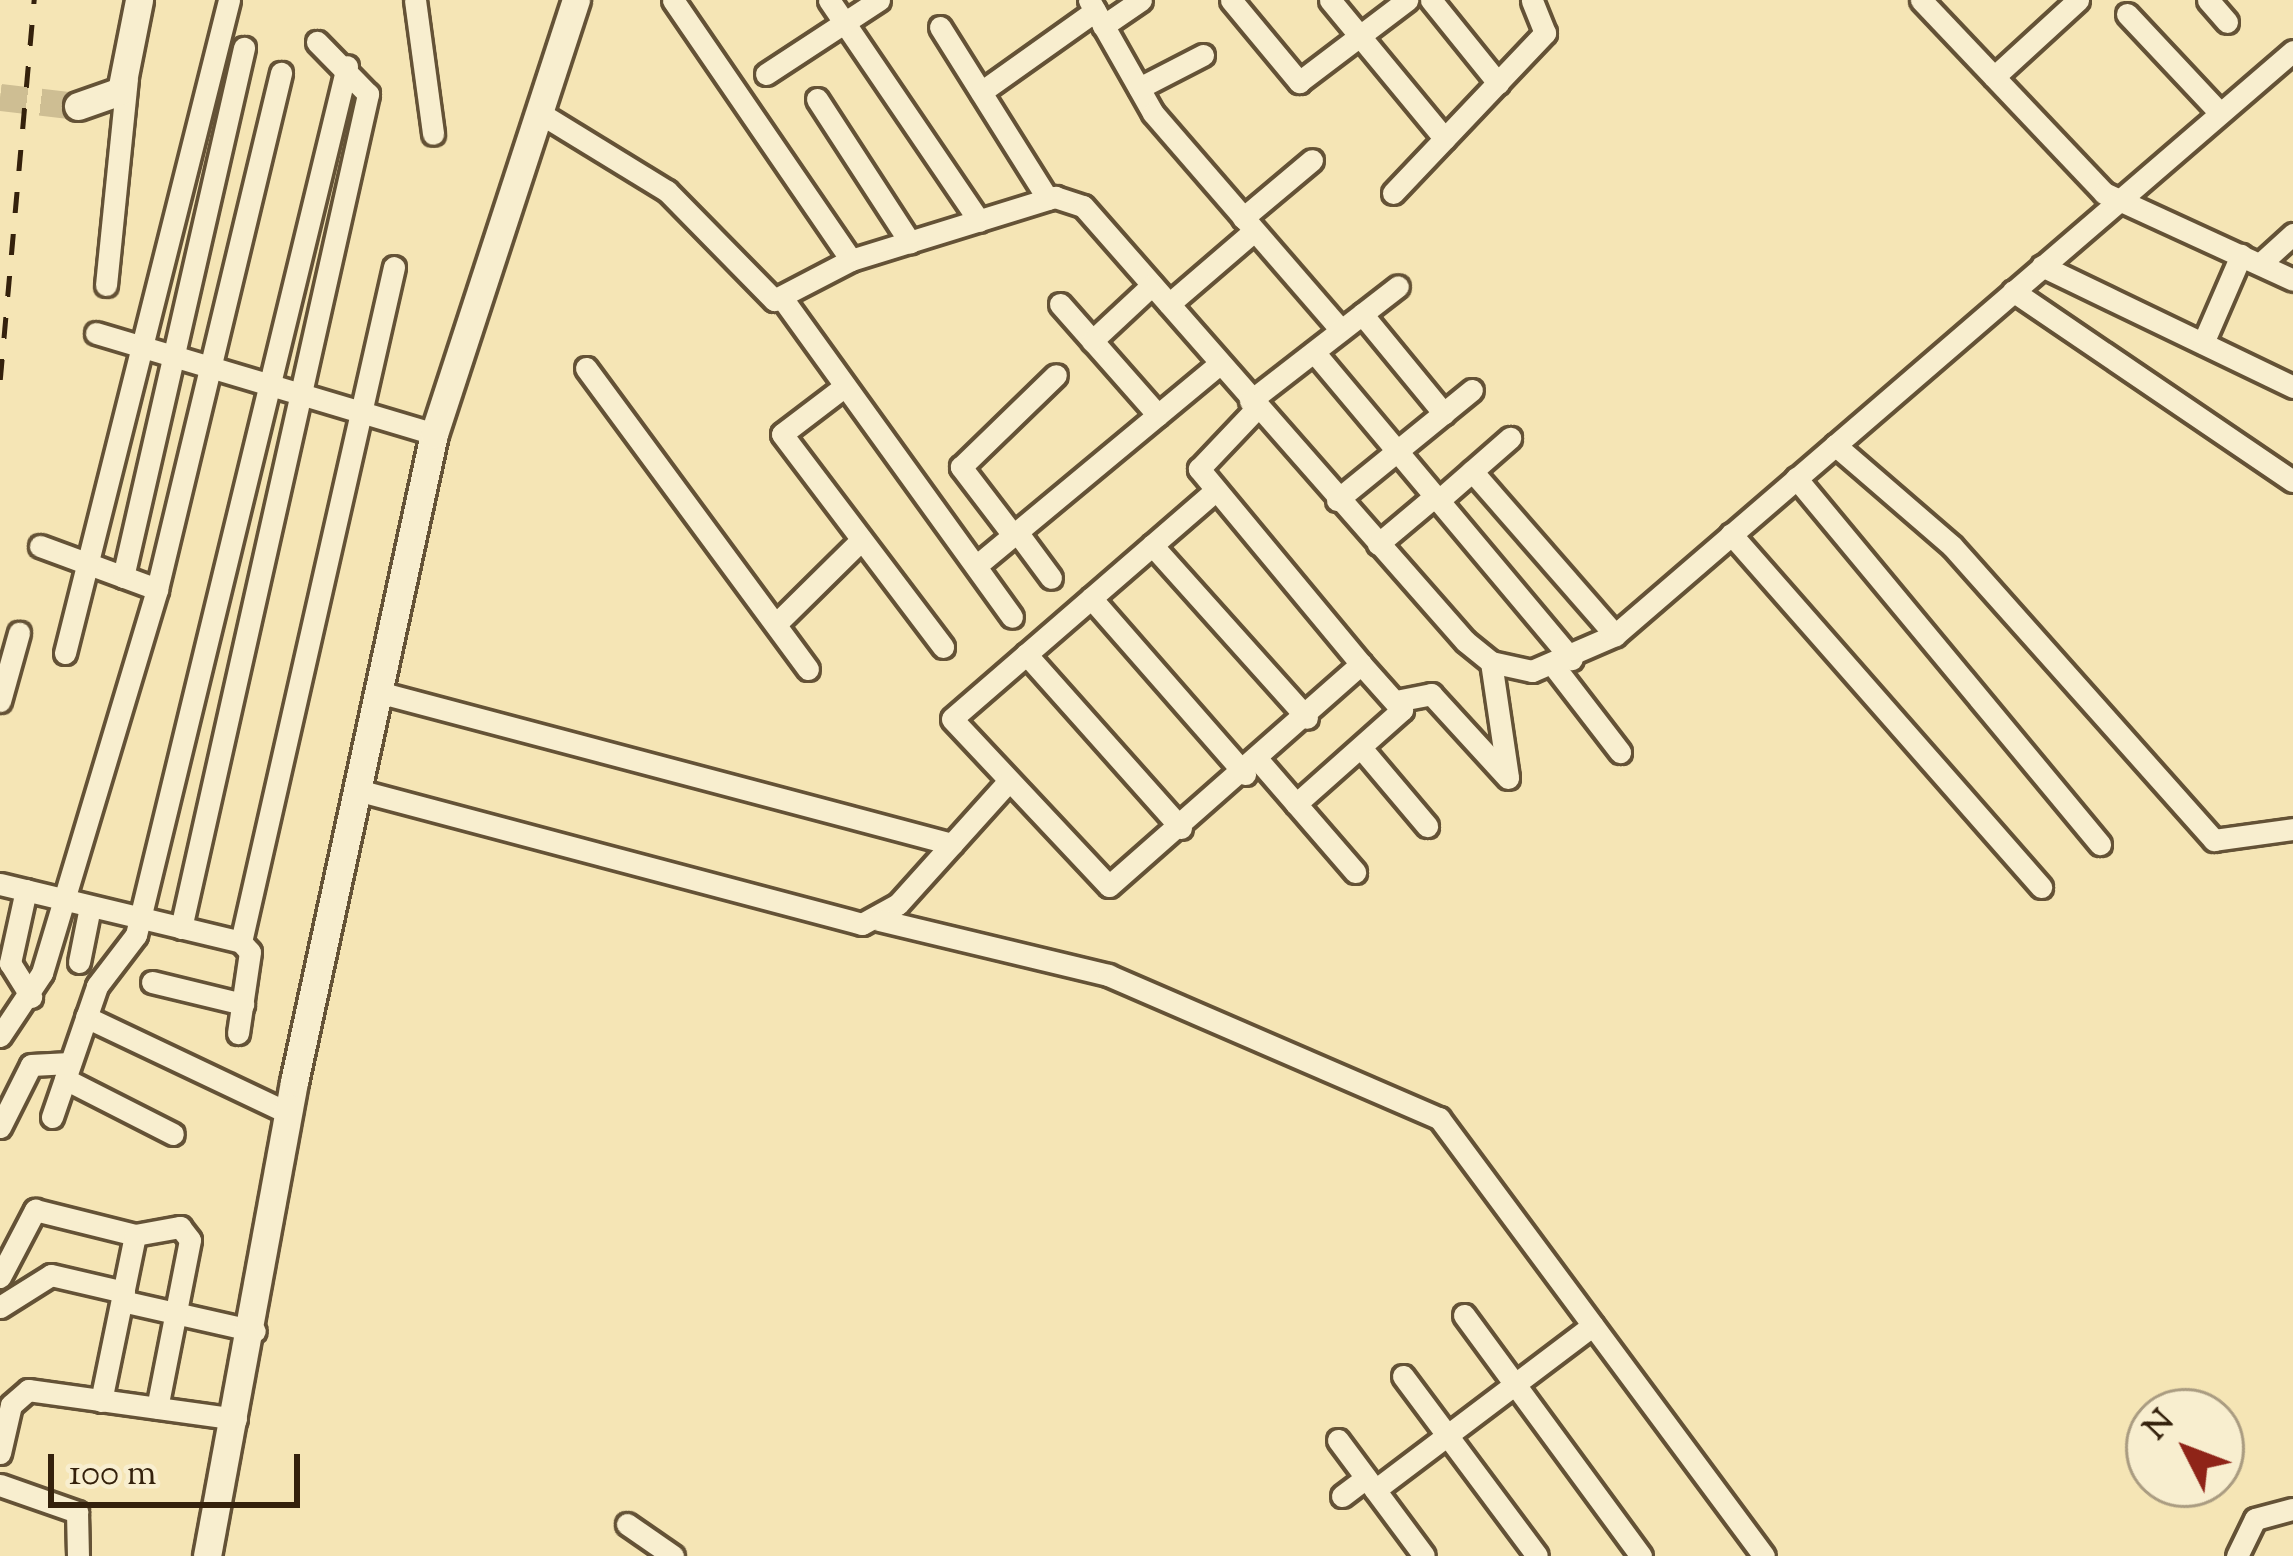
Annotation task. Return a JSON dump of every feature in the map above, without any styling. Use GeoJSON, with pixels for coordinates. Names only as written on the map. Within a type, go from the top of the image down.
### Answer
{"type":"FeatureCollection","features":[{"type":"Feature","properties":{"kind":"main road"},"geometry":{"type":"LineString","coordinates":[[78,106],[112,102],[127,79],[139,0]]}},
{"type":"Feature","properties":{"kind":"main road"},"geometry":{"type":"LineString","coordinates":[[207,1556],[254,1331],[288,1113],[434,434],[576,0]]}},
{"type":"Feature","properties":{"kind":"street"},"geometry":{"type":"LineString","coordinates":[[65,653],[93,565],[141,346],[229,0]]}},
{"type":"Feature","properties":{"kind":"street"},"geometry":{"type":"LineString","coordinates":[[415,0],[433,134]]}},
{"type":"Feature","properties":{"kind":"street"},"geometry":{"type":"LineString","coordinates":[[673,0],[851,260]]}},
{"type":"Feature","properties":{"kind":"street"},"geometry":{"type":"LineString","coordinates":[[829,0],[979,221]]}},
{"type":"Feature","properties":{"kind":"street"},"geometry":{"type":"LineString","coordinates":[[766,74],[879,0]]}},
{"type":"Feature","properties":{"kind":"street"},"geometry":{"type":"LineString","coordinates":[[981,92],[1096,12],[1141,0]]}},
{"type":"Feature","properties":{"kind":"street"},"geometry":{"type":"LineString","coordinates":[[1231,0],[1299,82],[1407,0]]}},
{"type":"Feature","properties":{"kind":"street"},"geometry":{"type":"LineString","coordinates":[[1330,0],[1445,139]]}},
{"type":"Feature","properties":{"kind":"street"},"geometry":{"type":"LineString","coordinates":[[1431,0],[1498,83]]}},
{"type":"Feature","properties":{"kind":"street"},"geometry":{"type":"LineString","coordinates":[[1394,193],[1549,27],[1532,0]]}},
{"type":"Feature","properties":{"kind":"street"},"geometry":{"type":"LineString","coordinates":[[1921,0],[2117,201],[2293,280]]}},
{"type":"Feature","properties":{"kind":"street"},"geometry":{"type":"LineString","coordinates":[[2208,0],[2227,22]]}},
{"type":"Feature","properties":{"kind":"street"},"geometry":{"type":"LineString","coordinates":[[1994,77],[2067,3]]}},
{"type":"Feature","properties":{"kind":"street"},"geometry":{"type":"LineString","coordinates":[[1096,12],[1139,88],[1341,330]]}},
{"type":"Feature","properties":{"kind":"street"},"geometry":{"type":"LineString","coordinates":[[2128,14],[2220,113]]}},
{"type":"Feature","properties":{"kind":"street"},"geometry":{"type":"LineString","coordinates":[[940,27],[1048,199]]}},
{"type":"Feature","properties":{"kind":"street"},"geometry":{"type":"LineString","coordinates":[[181,928],[368,94],[347,66],[317,42]]}},
{"type":"Feature","properties":{"kind":"street"},"geometry":{"type":"LineString","coordinates":[[123,577],[244,48]]}},
{"type":"Feature","properties":{"kind":"street"},"geometry":{"type":"LineString","coordinates":[[1491,662],[1563,662],[1615,635],[2293,51]]}},
{"type":"Feature","properties":{"kind":"street"},"geometry":{"type":"LineString","coordinates":[[1139,88],[1203,55]]}},
{"type":"Feature","properties":{"kind":"street"},"geometry":{"type":"LineString","coordinates":[[52,1117],[86,1017],[140,919],[275,384],[347,66]]}},
{"type":"Feature","properties":{"kind":"street"},"geometry":{"type":"LineString","coordinates":[[0,1036],[32,997],[157,589],[280,74]]}},
{"type":"Feature","properties":{"kind":"street"},"geometry":{"type":"LineString","coordinates":[[106,285],[127,79]]}},
{"type":"Feature","properties":{"kind":"street"},"geometry":{"type":"LineString","coordinates":[[817,99],[910,242]]}},
{"type":"Feature","properties":{"kind":"street"},"geometry":{"type":"LineString","coordinates":[[538,112],[668,191],[767,297],[782,298],[851,260],[1048,199],[1083,206],[1336,500],[1491,662],[1508,778],[1431,694],[1401,700],[1362,749],[1296,804]]}},
{"type":"Feature","properties":{"kind":"street"},"geometry":{"type":"LineString","coordinates":[[1169,304],[1312,160]]}},
{"type":"Feature","properties":{"kind":"street"},"geometry":{"type":"LineString","coordinates":[[2204,344],[2251,260],[2293,234]]}},
{"type":"Feature","properties":{"kind":"street"},"geometry":{"type":"LineString","coordinates":[[2042,266],[2293,387]]}},
{"type":"Feature","properties":{"kind":"street"},"geometry":{"type":"LineString","coordinates":[[241,942],[355,415],[394,267]]}},
{"type":"Feature","properties":{"kind":"street"},"geometry":{"type":"LineString","coordinates":[[1092,341],[1153,284]]}},
{"type":"Feature","properties":{"kind":"street"},"geometry":{"type":"LineString","coordinates":[[1398,286],[1253,405],[1198,461],[1216,490],[1361,664],[1401,700]]}},
{"type":"Feature","properties":{"kind":"street"},"geometry":{"type":"LineString","coordinates":[[2013,291],[2291,475]]}},
{"type":"Feature","properties":{"kind":"street"},"geometry":{"type":"LineString","coordinates":[[782,298],[1012,617]]}},
{"type":"Feature","properties":{"kind":"street"},"geometry":{"type":"LineString","coordinates":[[1060,304],[1158,415]]}},
{"type":"Feature","properties":{"kind":"street"},"geometry":{"type":"LineString","coordinates":[[1362,314],[1444,413]]}},
{"type":"Feature","properties":{"kind":"street"},"geometry":{"type":"LineString","coordinates":[[96,333],[275,384],[355,415],[434,434]]}},
{"type":"Feature","properties":{"kind":"street"},"geometry":{"type":"LineString","coordinates":[[1314,352],[1563,662],[1620,752]]}},
{"type":"Feature","properties":{"kind":"street"},"geometry":{"type":"LineString","coordinates":[[976,566],[1219,364]]}},
{"type":"Feature","properties":{"kind":"street"},"geometry":{"type":"LineString","coordinates":[[586,368],[808,669]]}},
{"type":"Feature","properties":{"kind":"street"},"geometry":{"type":"LineString","coordinates":[[1051,578],[961,467],[1056,376]]}},
{"type":"Feature","properties":{"kind":"street"},"geometry":{"type":"LineString","coordinates":[[845,386],[782,434],[858,542],[943,647]]}},
{"type":"Feature","properties":{"kind":"street"},"geometry":{"type":"LineString","coordinates":[[1336,500],[1472,390]]}},
{"type":"Feature","properties":{"kind":"street"},"geometry":{"type":"LineString","coordinates":[[1378,544],[1510,438]]}},
{"type":"Feature","properties":{"kind":"street"},"geometry":{"type":"LineString","coordinates":[[1834,445],[1952,546],[2214,840],[2293,829]]}},
{"type":"Feature","properties":{"kind":"street"},"geometry":{"type":"LineString","coordinates":[[1472,471],[1615,635]]}},
{"type":"Feature","properties":{"kind":"street"},"geometry":{"type":"LineString","coordinates":[[1796,478],[2100,844]]}},
{"type":"Feature","properties":{"kind":"street"},"geometry":{"type":"LineString","coordinates":[[1216,490],[952,719],[1003,787],[1109,886],[1252,768],[1361,664]]}},
{"type":"Feature","properties":{"kind":"street"},"geometry":{"type":"LineString","coordinates":[[1731,534],[2041,887]]}},
{"type":"Feature","properties":{"kind":"street"},"geometry":{"type":"LineString","coordinates":[[776,624],[858,542]]}},
{"type":"Feature","properties":{"kind":"street"},"geometry":{"type":"LineString","coordinates":[[1152,545],[1307,718]]}},
{"type":"Feature","properties":{"kind":"street"},"geometry":{"type":"LineString","coordinates":[[40,546],[157,589]]}},
{"type":"Feature","properties":{"kind":"street"},"geometry":{"type":"LineString","coordinates":[[1091,598],[1252,768],[1296,804],[1355,872]]}},
{"type":"Feature","properties":{"kind":"street"},"geometry":{"type":"LineString","coordinates":[[0,701],[19,633]]}},
{"type":"Feature","properties":{"kind":"street"},"geometry":{"type":"LineString","coordinates":[[1026,654],[1181,827]]}},
{"type":"Feature","properties":{"kind":"street"},"geometry":{"type":"LineString","coordinates":[[378,692],[958,837]]}},
{"type":"Feature","properties":{"kind":"street"},"geometry":{"type":"LineString","coordinates":[[1362,749],[1427,826]]}},
{"type":"Feature","properties":{"kind":"street"},"geometry":{"type":"LineString","coordinates":[[879,920],[1003,787]]}},
{"type":"Feature","properties":{"kind":"street"},"geometry":{"type":"LineString","coordinates":[[357,790],[841,921],[879,920],[1108,975],[1439,1118],[1764,1556]]}},
{"type":"Feature","properties":{"kind":"street"},"geometry":{"type":"LineString","coordinates":[[0,884],[241,942],[250,952],[238,1033]]}},
{"type":"Feature","properties":{"kind":"street"},"geometry":{"type":"LineString","coordinates":[[26,890],[10,962],[32,997]]}},
{"type":"Feature","properties":{"kind":"street"},"geometry":{"type":"LineString","coordinates":[[79,962],[91,907]]}},
{"type":"Feature","properties":{"kind":"street"},"geometry":{"type":"LineString","coordinates":[[152,982],[243,1004]]}},
{"type":"Feature","properties":{"kind":"street"},"geometry":{"type":"LineString","coordinates":[[86,1017],[288,1113]]}},
{"type":"Feature","properties":{"kind":"street"},"geometry":{"type":"LineString","coordinates":[[0,1126],[31,1066],[68,1071],[173,1134]]}},
{"type":"Feature","properties":{"kind":"street"},"geometry":{"type":"LineString","coordinates":[[0,1277],[35,1210],[135,1235],[189,1234],[157,1408]]}},
{"type":"Feature","properties":{"kind":"street"},"geometry":{"type":"LineString","coordinates":[[101,1401],[135,1235]]}},
{"type":"Feature","properties":{"kind":"street"},"geometry":{"type":"LineString","coordinates":[[0,1307],[51,1275],[175,1313],[254,1331]]}},
{"type":"Feature","properties":{"kind":"street"},"geometry":{"type":"LineString","coordinates":[[1464,1315],[1641,1556]]}},
{"type":"Feature","properties":{"kind":"street"},"geometry":{"type":"LineString","coordinates":[[1342,1496],[1371,1484],[1448,1436],[1594,1325]]}},
{"type":"Feature","properties":{"kind":"street"},"geometry":{"type":"LineString","coordinates":[[1402,1376],[1537,1556]]}},
{"type":"Feature","properties":{"kind":"street"},"geometry":{"type":"LineString","coordinates":[[0,1454],[11,1405],[28,1390],[236,1419]]}},
{"type":"Feature","properties":{"kind":"street"},"geometry":{"type":"LineString","coordinates":[[1338,1440],[1424,1556]]}},
{"type":"Feature","properties":{"kind":"street"},"geometry":{"type":"LineString","coordinates":[[0,1485],[76,1512],[78,1556]]}},
{"type":"Feature","properties":{"kind":"street"},"geometry":{"type":"LineString","coordinates":[[2237,1556],[2254,1519],[2293,1509]]}},
{"type":"Feature","properties":{"kind":"street"},"geometry":{"type":"LineString","coordinates":[[627,1524],[673,1556]]}},
{"type":"Feature","properties":{"kind":"tunnel"},"geometry":{"type":"LineString","coordinates":[[0,97],[78,106]]}},
{"type":"Feature","properties":{"kind":"railway"},"geometry":{"type":"LineString","coordinates":[[0,380],[34,0]]}}]}
